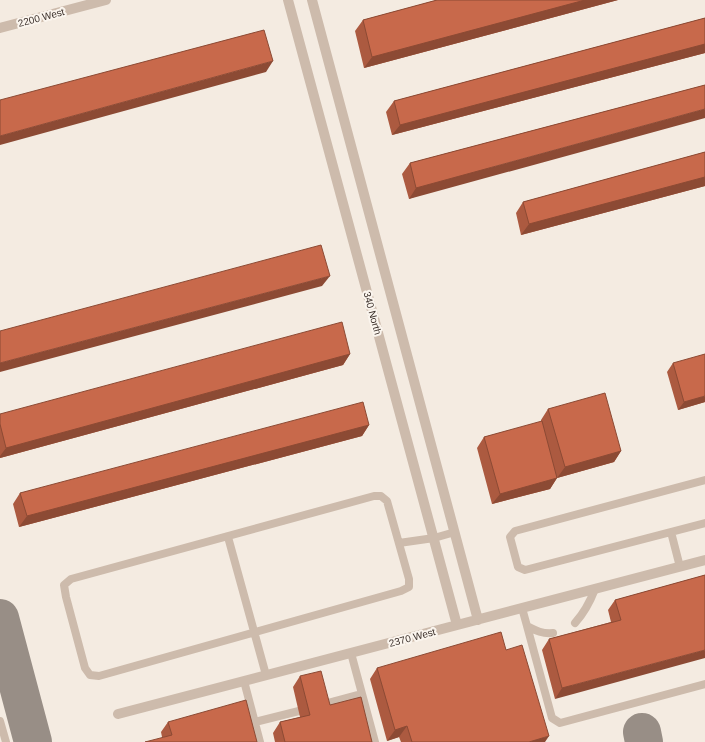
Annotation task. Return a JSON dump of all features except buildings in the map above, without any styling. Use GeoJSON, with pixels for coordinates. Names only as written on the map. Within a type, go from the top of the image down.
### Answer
{"type":"FeatureCollection","features":[{"type":"Feature","properties":{"kind":"street","name":"2200 West"},"geometry":{"type":"LineString","coordinates":[[0,28],[106,0]]}},
{"type":"Feature","properties":{"kind":"street","name":"340 North"},"geometry":{"type":"LineString","coordinates":[[288,0],[457,626]]}},
{"type":"Feature","properties":{"kind":"street"},"geometry":{"type":"LineString","coordinates":[[312,0],[478,620]]}},
{"type":"Feature","properties":{"kind":"street","name":"2370 West"},"geometry":{"type":"LineString","coordinates":[[118,714],[705,560]]}},
{"type":"Feature","properties":{"kind":"lane"},"geometry":{"type":"LineString","coordinates":[[705,480],[515,531],[510,537],[518,567],[525,570],[705,523]]}},
{"type":"Feature","properties":{"kind":"lane"},"geometry":{"type":"LineString","coordinates":[[374,496],[381,496],[387,501],[399,543],[409,579],[409,587],[401,591],[100,676],[90,675],[85,668],[64,585],[71,579],[374,496]]}},
{"type":"Feature","properties":{"kind":"lane"},"geometry":{"type":"LineString","coordinates":[[399,543],[434,538],[455,532]]}},
{"type":"Feature","properties":{"kind":"lane"},"geometry":{"type":"LineString","coordinates":[[671,532],[680,567]]}},
{"type":"Feature","properties":{"kind":"lane"},"geometry":{"type":"LineString","coordinates":[[228,537],[266,675]]}},
{"type":"Feature","properties":{"kind":"lane"},"geometry":{"type":"LineString","coordinates":[[575,623],[586,608],[594,590]]}},
{"type":"Feature","properties":{"kind":"lane"},"geometry":{"type":"LineString","coordinates":[[522,608],[552,718],[560,724],[705,684]]}},
{"type":"Feature","properties":{"kind":"lane"},"geometry":{"type":"LineString","coordinates":[[527,626],[540,633],[553,634]]}},
{"type":"Feature","properties":{"kind":"lane"},"geometry":{"type":"LineString","coordinates":[[351,653],[375,742]]}},
{"type":"Feature","properties":{"kind":"lane"},"geometry":{"type":"LineString","coordinates":[[244,681],[260,742]]}},
{"type":"Feature","properties":{"kind":"lane"},"geometry":{"type":"LineString","coordinates":[[320,706],[361,694]]}},
{"type":"Feature","properties":{"kind":"lane"},"geometry":{"type":"LineString","coordinates":[[255,722],[298,711]]}},
{"type":"Feature","properties":{"kind":"lane"},"geometry":{"type":"LineString","coordinates":[[0,721],[6,742]]}},
{"type":"Feature","properties":{"kind":"taxiway"},"geometry":{"type":"LineString","coordinates":[[0,618],[33,742]]}},
{"type":"Feature","properties":{"kind":"taxiway"},"geometry":{"type":"LineString","coordinates":[[642,732],[644,742]]}}]}
